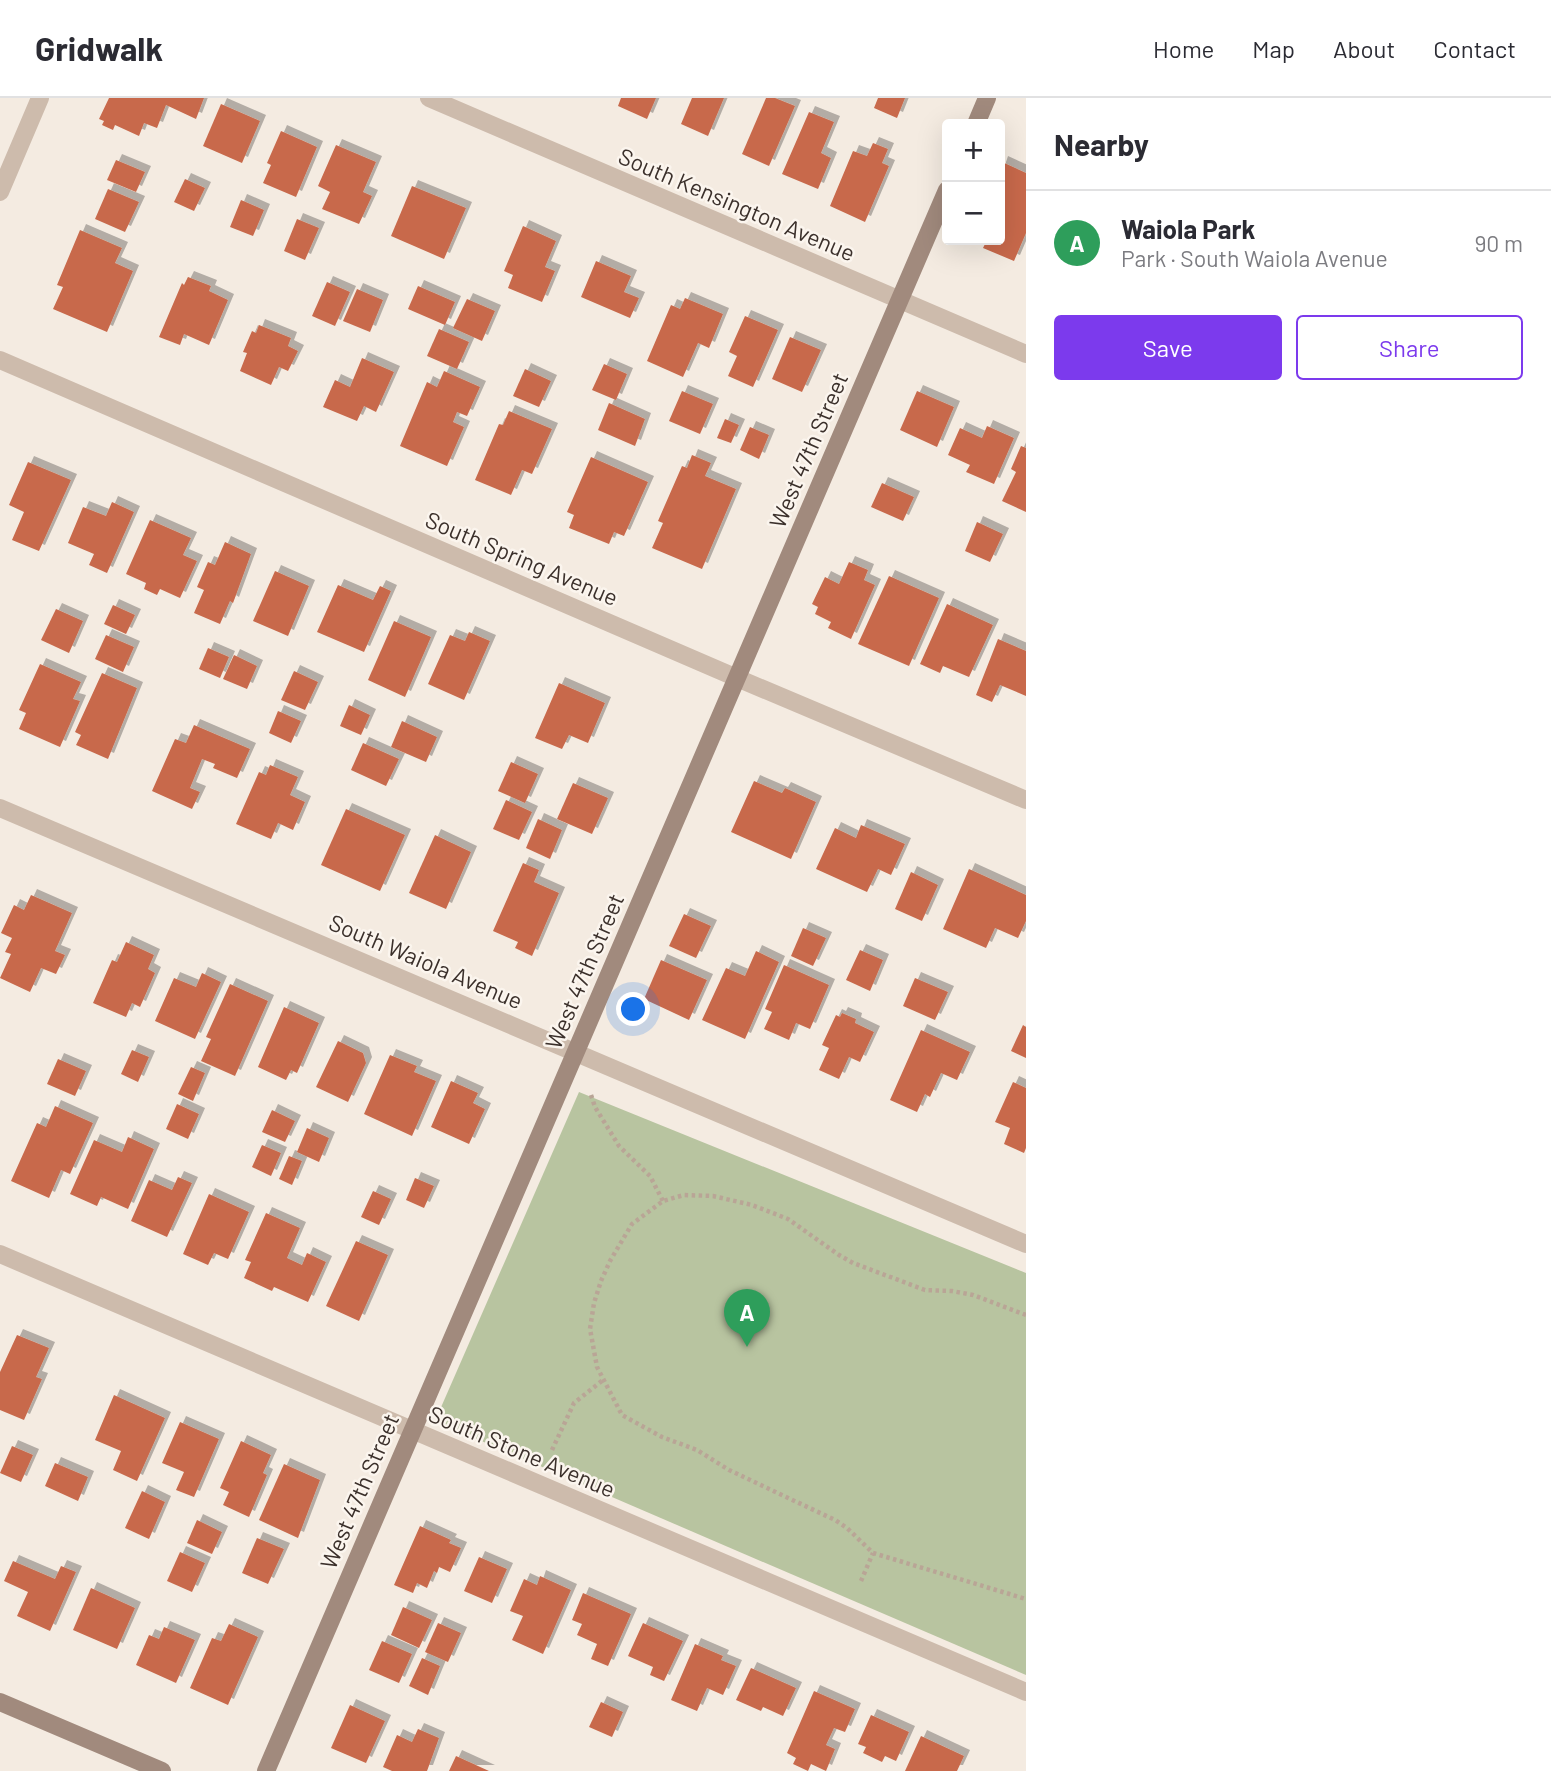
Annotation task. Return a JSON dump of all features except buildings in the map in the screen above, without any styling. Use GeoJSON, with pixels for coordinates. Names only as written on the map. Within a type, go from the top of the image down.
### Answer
{"type":"FeatureCollection","features":[{"type":"Feature","properties":{"kind":"main road"},"geometry":{"type":"LineString","coordinates":[[978,119],[987,98]]}},
{"type":"Feature","properties":{"kind":"main road","name":"West 47th Street"},"geometry":{"type":"LineString","coordinates":[[266,1771],[942,202]]}},
{"type":"Feature","properties":{"kind":"main road"},"geometry":{"type":"LineString","coordinates":[[0,1702],[162,1771]]}},
{"type":"Feature","properties":{"kind":"street"},"geometry":{"type":"LineString","coordinates":[[0,192],[40,98]]}},
{"type":"Feature","properties":{"kind":"street","name":"South Kensington Avenue"},"geometry":{"type":"LineString","coordinates":[[429,98],[1026,354]]}},
{"type":"Feature","properties":{"kind":"street","name":"South Spring Avenue"},"geometry":{"type":"LineString","coordinates":[[0,359],[1026,800]]}},
{"type":"Feature","properties":{"kind":"street","name":"South Waiola Avenue"},"geometry":{"type":"LineString","coordinates":[[0,808],[1026,1244]]}},
{"type":"Feature","properties":{"kind":"street","name":"South Stone Avenue"},"geometry":{"type":"LineString","coordinates":[[0,1254],[1026,1692]]}},
{"type":"Feature","properties":{"kind":"path"},"geometry":{"type":"LineString","coordinates":[[591,1095],[595,1107],[619,1146],[650,1176],[663,1201]]}},
{"type":"Feature","properties":{"kind":"path"},"geometry":{"type":"LineString","coordinates":[[1026,1315],[973,1295],[925,1290],[853,1263],[788,1219],[761,1207],[713,1196],[684,1195],[663,1201],[632,1224],[601,1281],[590,1329],[593,1355],[622,1415],[835,1520],[873,1553],[1026,1599]]}},
{"type":"Feature","properties":{"kind":"path"},"geometry":{"type":"LineString","coordinates":[[552,1450],[574,1403],[603,1380]]}},
{"type":"Feature","properties":{"kind":"path"},"geometry":{"type":"LineString","coordinates":[[862,1581],[873,1553]]}},
{"type":"Feature","properties":{"kind":"green space"},"geometry":{"type":"Polygon","coordinates":[[[579,1092],[1026,1273],[1026,1675],[435,1421],[579,1092]]]}},
{"type":"Feature","properties":{"kind":"place","name":"Waiola Park"},"geometry":{"type":"Point","coordinates":[747,1347]}}]}
